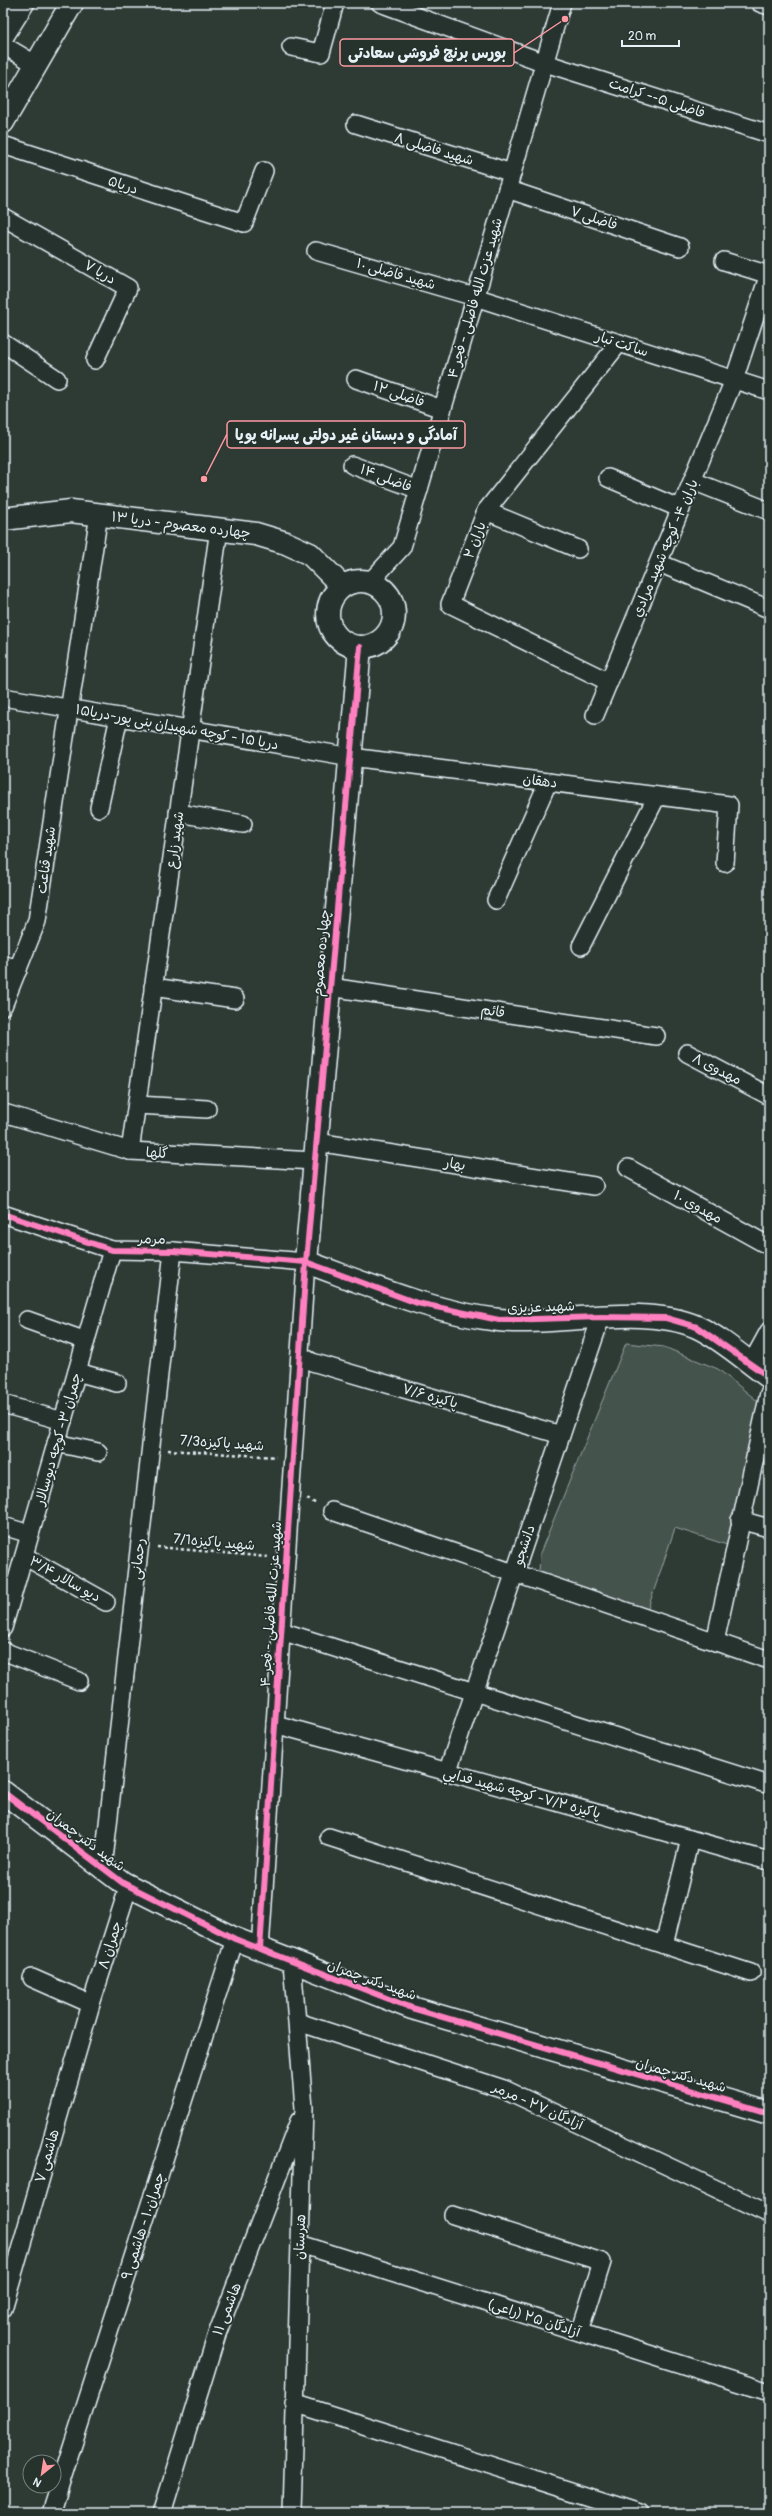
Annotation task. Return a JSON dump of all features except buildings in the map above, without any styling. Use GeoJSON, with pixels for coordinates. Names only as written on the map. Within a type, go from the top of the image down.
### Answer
{"type":"FeatureCollection","features":[{"type":"Feature","properties":{"kind":"street"},"geometry":{"type":"LineString","coordinates":[[3,35],[23,3]]}},
{"type":"Feature","properties":{"kind":"street"},"geometry":{"type":"LineString","coordinates":[[3,122],[35,64],[72,3]]}},
{"type":"Feature","properties":{"kind":"street"},"geometry":{"type":"LineString","coordinates":[[291,47],[321,53],[335,3]]}},
{"type":"Feature","properties":{"kind":"street","name":"فاضلی ۵-- کرامت"},"geometry":{"type":"LineString","coordinates":[[380,3],[545,63],[769,134]]}},
{"type":"Feature","properties":{"kind":"street","name":"شهید عزت الله فاضلی - فجر ۴"},"geometry":{"type":"LineString","coordinates":[[370,582],[402,547],[562,3]]}},
{"type":"Feature","properties":{"kind":"street"},"geometry":{"type":"LineString","coordinates":[[760,3],[769,6]]}},
{"type":"Feature","properties":{"kind":"street"},"geometry":{"type":"LineString","coordinates":[[3,45],[35,64]]}},
{"type":"Feature","properties":{"kind":"street","name":"شهید فاضلی ۸"},"geometry":{"type":"LineString","coordinates":[[356,124],[510,181]]}},
{"type":"Feature","properties":{"kind":"street","name":"دریا۵"},"geometry":{"type":"LineString","coordinates":[[3,145],[244,223],[264,172]]}},
{"type":"Feature","properties":{"kind":"street","name":"فاضلی ۷"},"geometry":{"type":"LineString","coordinates":[[510,181],[680,247]]}},
{"type":"Feature","properties":{"kind":"street","name":"دریا ۷"},"geometry":{"type":"LineString","coordinates":[[3,217],[128,288],[96,360]]}},
{"type":"Feature","properties":{"kind":"street","name":"شهید فاضلی ۱۰"},"geometry":{"type":"LineString","coordinates":[[316,251],[475,297]]}},
{"type":"Feature","properties":{"kind":"street"},"geometry":{"type":"LineString","coordinates":[[724,261],[769,275]]}},
{"type":"Feature","properties":{"kind":"street","name":"باران ۴- كوچه شهيد مرادي"},"geometry":{"type":"LineString","coordinates":[[596,715],[734,380],[769,275]]}},
{"type":"Feature","properties":{"kind":"street","name":"ساکت تبار"},"geometry":{"type":"LineString","coordinates":[[475,297],[769,391]]}},
{"type":"Feature","properties":{"kind":"street"},"geometry":{"type":"LineString","coordinates":[[3,343],[57,379]]}},
{"type":"Feature","properties":{"kind":"street","name":"باران ۲"},"geometry":{"type":"LineString","coordinates":[[609,682],[450,604],[486,511],[619,343]]}},
{"type":"Feature","properties":{"kind":"street","name":"فاضلی ۱۲"},"geometry":{"type":"LineString","coordinates":[[356,379],[442,409]]}},
{"type":"Feature","properties":{"kind":"street","name":"فاضلی ۱۴"},"geometry":{"type":"LineString","coordinates":[[352,465],[419,490]]}},
{"type":"Feature","properties":{"kind":"street"},"geometry":{"type":"LineString","coordinates":[[608,478],[681,509]]}},
{"type":"Feature","properties":{"kind":"street"},"geometry":{"type":"LineString","coordinates":[[693,481],[769,511]]}},
{"type":"Feature","properties":{"kind":"street","name":"چهارده معصوم - دریا ۱۳"},"geometry":{"type":"LineString","coordinates":[[3,519],[71,511],[256,534],[292,545],[310,554],[342,586]]}},
{"type":"Feature","properties":{"kind":"street"},"geometry":{"type":"LineString","coordinates":[[486,511],[578,549]]}},
{"type":"Feature","properties":{"kind":"street","name":"شهید قناعت"},"geometry":{"type":"LineString","coordinates":[[3,1006],[10,967],[37,921],[68,708],[99,514]]}},
{"type":"Feature","properties":{"kind":"street","name":"شهید زارع"},"geometry":{"type":"LineString","coordinates":[[130,1151],[219,529]]}},
{"type":"Feature","properties":{"kind":"street"},"geometry":{"type":"LineString","coordinates":[[659,563],[769,609]]}},
{"type":"Feature","properties":{"kind":"street"},"geometry":{"type":"LineString","coordinates":[[353,581],[370,582],[380,586],[387,594],[394,614],[393,624],[380,641],[360,647],[340,640],[328,623],[329,602],[334,593],[342,586],[353,581]]}},
{"type":"Feature","properties":{"kind":"street","name":"چهارده معصوم"},"geometry":{"type":"LineString","coordinates":[[306,1262],[360,647]]}},
{"type":"Feature","properties":{"kind":"street","name":"دریا ۱۵ - كوچه شهيدان بنی پور-دريا۱۵"},"geometry":{"type":"LineString","coordinates":[[3,697],[351,757]]}},
{"type":"Feature","properties":{"kind":"street"},"geometry":{"type":"LineString","coordinates":[[99,808],[119,717]]}},
{"type":"Feature","properties":{"kind":"street","name":"دهقان"},"geometry":{"type":"LineString","coordinates":[[351,757],[729,804],[725,863]]}},
{"type":"Feature","properties":{"kind":"street"},"geometry":{"type":"LineString","coordinates":[[496,900],[548,782]]}},
{"type":"Feature","properties":{"kind":"street"},"geometry":{"type":"LineString","coordinates":[[581,946],[657,796]]}},
{"type":"Feature","properties":{"kind":"street"},"geometry":{"type":"LineString","coordinates":[[178,813],[243,824]]}},
{"type":"Feature","properties":{"kind":"street"},"geometry":{"type":"LineString","coordinates":[[154,987],[235,999]]}},
{"type":"Feature","properties":{"kind":"street","name":"قائم"},"geometry":{"type":"LineString","coordinates":[[330,987],[656,1036]]}},
{"type":"Feature","properties":{"kind":"street","name":"مهدوی ۸"},"geometry":{"type":"LineString","coordinates":[[687,1053],[769,1096]]}},
{"type":"Feature","properties":{"kind":"street"},"geometry":{"type":"LineString","coordinates":[[137,1105],[207,1109]]}},
{"type":"Feature","properties":{"kind":"street","name":"گلها"},"geometry":{"type":"LineString","coordinates":[[4,1113],[130,1151],[316,1152]]}},
{"type":"Feature","properties":{"kind":"street","name":"بهار"},"geometry":{"type":"LineString","coordinates":[[316,1152],[594,1186]]}},
{"type":"Feature","properties":{"kind":"street","name":"مهدوی ۱۰"},"geometry":{"type":"LineString","coordinates":[[628,1168],[769,1246]]}},
{"type":"Feature","properties":{"kind":"street","name":"مرمر"},"geometry":{"type":"LineString","coordinates":[[3,1214],[112,1250],[173,1251],[306,1262]]}},
{"type":"Feature","properties":{"kind":"street","name":"چمران ۳- كوچه ديوسالار"},"geometry":{"type":"LineString","coordinates":[[5,1616],[24,1556],[112,1250]]}},
{"type":"Feature","properties":{"kind":"street","name":"رحمانی"},"geometry":{"type":"LineString","coordinates":[[103,1868],[173,1251]]}},
{"type":"Feature","properties":{"kind":"street","name":"شهید عزت الله فاضلی - فجر ۴"},"geometry":{"type":"LineString","coordinates":[[260,1949],[306,1262]]}},
{"type":"Feature","properties":{"kind":"street","name":"شهید عزیزی"},"geometry":{"type":"LineString","coordinates":[[306,1262],[417,1303],[499,1320],[601,1317],[666,1318],[697,1327],[769,1378]]}},
{"type":"Feature","properties":{"kind":"street","name":"دانشجو"},"geometry":{"type":"LineString","coordinates":[[447,1773],[601,1317]]}},
{"type":"Feature","properties":{"kind":"street"},"geometry":{"type":"LineString","coordinates":[[27,1320],[86,1341]]}},
{"type":"Feature","properties":{"kind":"street"},"geometry":{"type":"LineString","coordinates":[[751,1364],[769,1331]]}},
{"type":"Feature","properties":{"kind":"street","name":"پاکیزه ۷/۶"},"geometry":{"type":"LineString","coordinates":[[300,1355],[312,1362],[561,1435]]}},
{"type":"Feature","properties":{"kind":"street"},"geometry":{"type":"LineString","coordinates":[[77,1372],[117,1383]]}},
{"type":"Feature","properties":{"kind":"street"},"geometry":{"type":"LineString","coordinates":[[715,1642],[740,1520],[769,1393]]}},
{"type":"Feature","properties":{"kind":"street"},"geometry":{"type":"LineString","coordinates":[[3,1404],[63,1420]]}},
{"type":"Feature","properties":{"kind":"street"},"geometry":{"type":"LineString","coordinates":[[56,1443],[98,1452]]}},
{"type":"Feature","properties":{"kind":"street"},"geometry":{"type":"LineString","coordinates":[[332,1511],[769,1660]]}},
{"type":"Feature","properties":{"kind":"street"},"geometry":{"type":"LineString","coordinates":[[740,1520],[769,1528]]}},
{"type":"Feature","properties":{"kind":"street"},"geometry":{"type":"LineString","coordinates":[[3,1526],[30,1534]]}},
{"type":"Feature","properties":{"kind":"street","name":"دیو سالار ۳/۴"},"geometry":{"type":"LineString","coordinates":[[24,1556],[106,1602]]}},
{"type":"Feature","properties":{"kind":"street"},"geometry":{"type":"LineString","coordinates":[[281,1632],[769,1785]]}},
{"type":"Feature","properties":{"kind":"street"},"geometry":{"type":"LineString","coordinates":[[3,1651],[79,1681]]}},
{"type":"Feature","properties":{"kind":"street","name":"پاکیزه ۷/۲- كوچه شهيد فدايي"},"geometry":{"type":"LineString","coordinates":[[275,1724],[447,1773],[769,1861]]}},
{"type":"Feature","properties":{"kind":"street","name":"شهید دکتر چمران"},"geometry":{"type":"LineString","coordinates":[[3,1792],[103,1868],[129,1885],[235,1939],[412,2008],[769,2113]]}},
{"type":"Feature","properties":{"kind":"street"},"geometry":{"type":"LineString","coordinates":[[329,1837],[751,1973]]}},
{"type":"Feature","properties":{"kind":"street"},"geometry":{"type":"LineString","coordinates":[[664,1945],[690,1839]]}},
{"type":"Feature","properties":{"kind":"street","name":"چمران ۸"},"geometry":{"type":"LineString","coordinates":[[91,2004],[129,1885]]}},
{"type":"Feature","properties":{"kind":"street","name":"چمران۱۰ - هاشمی ۹"},"geometry":{"type":"LineString","coordinates":[[50,2513],[235,1939]]}},
{"type":"Feature","properties":{"kind":"street","name":"هنرستان"},"geometry":{"type":"LineString","coordinates":[[292,1962],[304,2108],[294,2403],[292,2513]]}},
{"type":"Feature","properties":{"kind":"street"},"geometry":{"type":"LineString","coordinates":[[32,1978],[91,2004]]}},
{"type":"Feature","properties":{"kind":"street","name":"هاشمی ۷"},"geometry":{"type":"LineString","coordinates":[[3,2309],[91,2004]]}},
{"type":"Feature","properties":{"kind":"street","name":"آزادگان ۲۷ - مرمر"},"geometry":{"type":"LineString","coordinates":[[298,2022],[504,2089],[769,2214]]}},
{"type":"Feature","properties":{"kind":"street","name":"هاشمی ۱۱"},"geometry":{"type":"LineString","coordinates":[[162,2513],[217,2334],[304,2108]]}},
{"type":"Feature","properties":{"kind":"street"},"geometry":{"type":"LineString","coordinates":[[453,2215],[602,2262],[580,2332]]}},
{"type":"Feature","properties":{"kind":"street","name":"آزادگان ۲۵ (راعی)"},"geometry":{"type":"LineString","coordinates":[[300,2244],[769,2392]]}},
{"type":"Feature","properties":{"kind":"street"},"geometry":{"type":"LineString","coordinates":[[294,2403],[640,2513]]}},
{"type":"Feature","properties":{"kind":"path"},"geometry":{"type":"LineString","coordinates":[[291,1492],[332,1511]]}},
{"type":"Feature","properties":{"kind":"shaded area"},"geometry":{"type":"Polygon","coordinates":[[[626,1343],[664,1347],[718,1369],[760,1403],[727,1545],[675,1528],[646,1614],[539,1572],[540,1553],[626,1343]]]}},
{"type":"Feature","properties":{"kind":"cycle path"},"geometry":{"type":"LineString","coordinates":[[260,1949],[306,1262],[360,647]]}},
{"type":"Feature","properties":{"kind":"cycle path"},"geometry":{"type":"LineString","coordinates":[[3,1214],[112,1250],[173,1251],[306,1262],[417,1303],[499,1320],[601,1317],[666,1318],[697,1327],[769,1377]]}},
{"type":"Feature","properties":{"kind":"cycle path"},"geometry":{"type":"LineString","coordinates":[[3,1792],[123,1883],[235,1939],[412,2008],[769,2113]]}},
{"type":"Feature","properties":{"kind":"place","name":"بورس برنج فروشی سعادتی"},"geometry":{"type":"Point","coordinates":[565,19]}},
{"type":"Feature","properties":{"kind":"place","name":"آمادگی و دبستان غیر دولتی پسرانه پویا"},"geometry":{"type":"Point","coordinates":[204,479]}}]}
